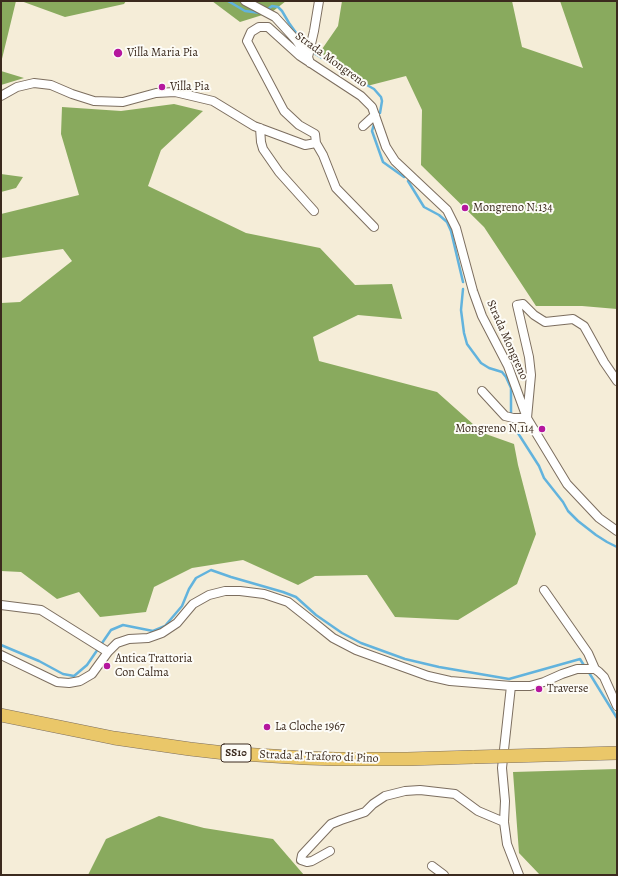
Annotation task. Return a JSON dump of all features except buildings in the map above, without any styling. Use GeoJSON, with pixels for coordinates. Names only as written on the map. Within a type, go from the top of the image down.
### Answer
{"type":"FeatureCollection","features":[{"type":"Feature","properties":{"kind":"main road","name":"Strada al Traforo di Pino"},"geometry":{"type":"LineString","coordinates":[[1,715],[114,738],[190,749],[225,753],[305,758],[474,758],[617,753]]}},
{"type":"Feature","properties":{"kind":"street"},"geometry":{"type":"LineString","coordinates":[[245,1],[274,17],[296,40],[309,60]]}},
{"type":"Feature","properties":{"kind":"street"},"geometry":{"type":"LineString","coordinates":[[309,60],[319,1]]}},
{"type":"Feature","properties":{"kind":"street","name":"Strada Mongreno"},"geometry":{"type":"LineString","coordinates":[[316,143],[315,134],[299,125],[284,111],[247,41],[252,32],[259,27],[268,27],[300,56],[309,60],[361,96],[372,107],[386,147],[395,161],[447,210],[456,228],[473,291],[482,316],[508,366],[527,418],[567,484],[599,518],[617,531]]}},
{"type":"Feature","properties":{"kind":"street"},"geometry":{"type":"LineString","coordinates":[[1,96],[17,87],[34,83],[51,85],[94,101],[123,102],[156,93],[175,92],[213,101],[254,126],[305,145],[316,143],[323,155],[336,188],[374,227]]}},
{"type":"Feature","properties":{"kind":"street"},"geometry":{"type":"LineString","coordinates":[[363,126],[375,114]]}},
{"type":"Feature","properties":{"kind":"street"},"geometry":{"type":"LineString","coordinates":[[260,128],[263,149],[279,172],[314,211]]}},
{"type":"Feature","properties":{"kind":"street","name":"Strada Mongreno"},"geometry":{"type":"LineString","coordinates":[[527,418],[531,375],[529,357],[517,305],[523,304],[534,315],[545,322],[573,320],[584,326],[604,362],[617,381]]}},
{"type":"Feature","properties":{"kind":"street"},"geometry":{"type":"LineString","coordinates":[[482,391],[505,416],[527,418]]}},
{"type":"Feature","properties":{"kind":"street"},"geometry":{"type":"LineString","coordinates":[[544,590],[588,653],[594,669]]}},
{"type":"Feature","properties":{"kind":"street"},"geometry":{"type":"LineString","coordinates":[[1,655],[57,682],[69,683],[80,681],[92,674],[107,651],[117,643],[128,639],[148,638],[162,633],[177,623],[193,604],[209,595],[225,591],[240,591],[264,594],[288,602],[333,638],[356,650],[428,676],[450,681],[530,686],[578,669],[594,669],[604,677],[617,706]]}},
{"type":"Feature","properties":{"kind":"street"},"geometry":{"type":"LineString","coordinates":[[1,605],[41,610],[107,651]]}},
{"type":"Feature","properties":{"kind":"street"},"geometry":{"type":"LineString","coordinates":[[511,686],[502,768],[505,801],[504,822],[507,844],[519,875]]}},
{"type":"Feature","properties":{"kind":"street"},"geometry":{"type":"LineString","coordinates":[[330,851],[312,861],[307,862],[301,860],[302,855],[331,824],[365,812],[373,804],[385,796],[405,791],[420,790],[455,794],[478,811],[504,822]]}},
{"type":"Feature","properties":{"kind":"street"},"geometry":{"type":"LineString","coordinates":[[432,866],[444,875]]}},
{"type":"Feature","properties":{"kind":"green space"},"geometry":{"type":"Polygon","coordinates":[[[1,1],[16,1],[1,63],[1,1]]]}},
{"type":"Feature","properties":{"kind":"green space"},"geometry":{"type":"Polygon","coordinates":[[[21,1],[126,1],[124,4],[65,17],[21,1]]]}},
{"type":"Feature","properties":{"kind":"green space"},"geometry":{"type":"Polygon","coordinates":[[[212,1],[286,1],[272,12],[240,22],[212,1]]]}},
{"type":"Feature","properties":{"kind":"green space"},"geometry":{"type":"Polygon","coordinates":[[[342,1],[512,1],[522,47],[583,68],[560,1],[617,1],[617,309],[582,306],[536,306],[484,227],[421,165],[422,110],[406,76],[367,86],[320,52],[338,26],[342,1]]]}},
{"type":"Feature","properties":{"kind":"green space"},"geometry":{"type":"Polygon","coordinates":[[[1,71],[24,78],[1,85],[1,71]]]}},
{"type":"Feature","properties":{"kind":"green space"},"geometry":{"type":"Polygon","coordinates":[[[174,104],[203,111],[161,150],[148,186],[246,233],[320,248],[355,285],[392,284],[402,319],[358,315],[313,337],[319,361],[437,392],[483,433],[514,444],[536,534],[517,584],[458,620],[395,617],[367,575],[315,576],[298,585],[243,560],[192,568],[154,587],[146,612],[100,617],[79,592],[57,599],[21,572],[1,571],[1,303],[20,302],[72,261],[63,249],[1,258],[1,214],[79,195],[61,134],[62,107],[121,111],[174,104]]]}},
{"type":"Feature","properties":{"kind":"green space"},"geometry":{"type":"Polygon","coordinates":[[[1,174],[23,177],[16,188],[1,192],[1,174]]]}},
{"type":"Feature","properties":{"kind":"green space"},"geometry":{"type":"Polygon","coordinates":[[[617,769],[617,875],[540,875],[519,853],[513,772],[617,769]]]}},
{"type":"Feature","properties":{"kind":"green space"},"geometry":{"type":"Polygon","coordinates":[[[159,816],[204,828],[273,839],[304,875],[88,875],[106,839],[159,816]]]}},
{"type":"Feature","properties":{"kind":"waterway"},"geometry":{"type":"LineString","coordinates":[[228,1],[245,11],[261,13]]}},
{"type":"Feature","properties":{"kind":"waterway"},"geometry":{"type":"LineString","coordinates":[[268,9],[272,6],[278,7],[307,48]]}},
{"type":"Feature","properties":{"kind":"waterway"},"geometry":{"type":"LineString","coordinates":[[314,53],[374,89],[381,97],[382,101],[380,113]]}},
{"type":"Feature","properties":{"kind":"waterway"},"geometry":{"type":"LineString","coordinates":[[374,124],[372,131],[383,162],[404,177]]}},
{"type":"Feature","properties":{"kind":"waterway"},"geometry":{"type":"LineString","coordinates":[[408,181],[424,207],[439,215],[447,222],[451,231],[463,282]]}},
{"type":"Feature","properties":{"kind":"waterway"},"geometry":{"type":"LineString","coordinates":[[463,289],[461,310],[467,344],[481,363],[489,368],[502,372],[506,377],[511,388],[511,414]]}},
{"type":"Feature","properties":{"kind":"waterway"},"geometry":{"type":"LineString","coordinates":[[511,420],[539,466],[544,478],[563,502],[568,511],[596,535],[617,547]]}},
{"type":"Feature","properties":{"kind":"waterway"},"geometry":{"type":"LineString","coordinates":[[1,645],[39,661],[63,674],[74,676],[87,665],[111,630],[123,625],[153,631],[165,626],[182,606],[189,589],[196,578],[211,570],[296,597],[316,615],[342,633],[361,643],[405,659],[439,667],[509,679],[580,659],[585,667]]}},
{"type":"Feature","properties":{"kind":"waterway"},"geometry":{"type":"LineString","coordinates":[[588,671],[617,718]]}},
{"type":"Feature","properties":{"kind":"place","name":"Villa Maria Pia"},"geometry":{"type":"Point","coordinates":[118,53]}},
{"type":"Feature","properties":{"kind":"place","name":"Villa Pia"},"geometry":{"type":"Point","coordinates":[162,87]}},
{"type":"Feature","properties":{"kind":"place","name":"Mongreno N.134"},"geometry":{"type":"Point","coordinates":[465,208]}},
{"type":"Feature","properties":{"kind":"place","name":"Mongreno N.114"},"geometry":{"type":"Point","coordinates":[542,429]}},
{"type":"Feature","properties":{"kind":"place","name":"Antica Trattoria Con Calma"},"geometry":{"type":"Point","coordinates":[107,666]}},
{"type":"Feature","properties":{"kind":"place","name":"Traverse"},"geometry":{"type":"Point","coordinates":[539,689]}},
{"type":"Feature","properties":{"kind":"place","name":"La Cloche 1967"},"geometry":{"type":"Point","coordinates":[267,727]}}]}
